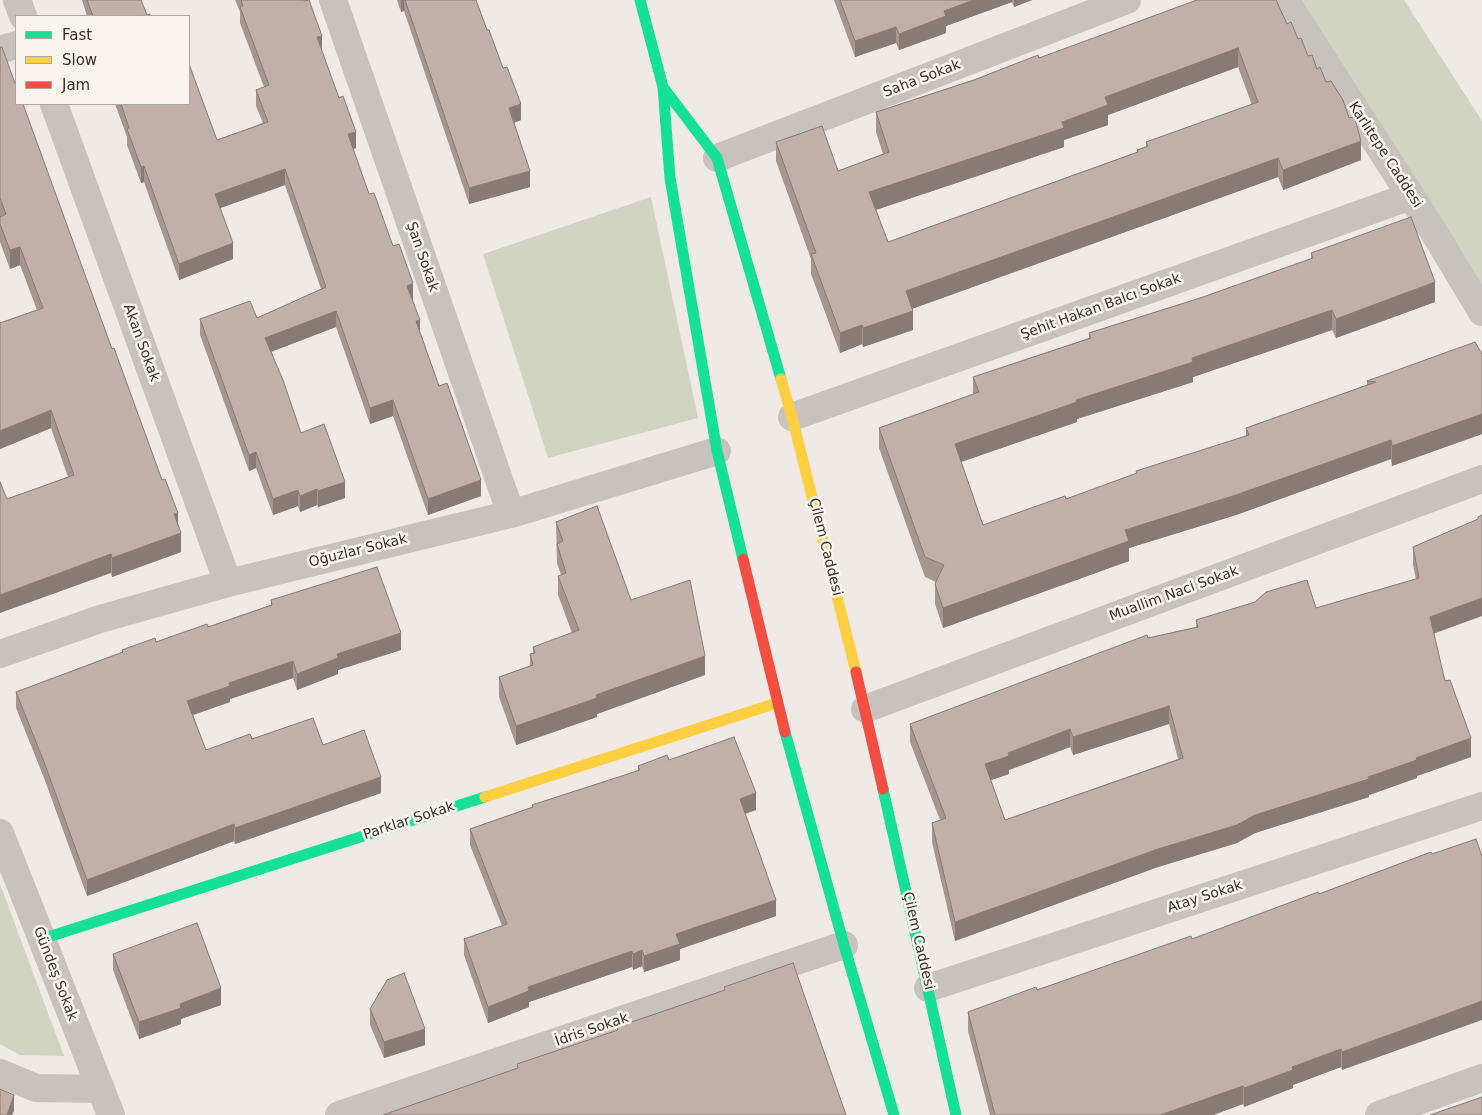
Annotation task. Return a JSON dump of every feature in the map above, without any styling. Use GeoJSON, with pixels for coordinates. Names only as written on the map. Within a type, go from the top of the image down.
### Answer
{"type":"FeatureCollection","features":[{"type":"Feature","properties":{"kind":"main road","name":"Çilem Caddesi"},"geometry":{"type":"LineString","coordinates":[[640,0],[663,87],[717,158],[792,417],[865,709],[956,1115]]}},
{"type":"Feature","properties":{"kind":"main road"},"geometry":{"type":"LineString","coordinates":[[663,87],[670,178],[716,451],[777,703],[844,945],[894,1115]]}},
{"type":"Feature","properties":{"kind":"main road","name":"Parklar Sokak"},"geometry":{"type":"LineString","coordinates":[[42,939],[777,703]]}},
{"type":"Feature","properties":{"kind":"street"},"geometry":{"type":"LineString","coordinates":[[17,0],[22,15]]}},
{"type":"Feature","properties":{"kind":"street","name":"Şan Sokak"},"geometry":{"type":"LineString","coordinates":[[333,0],[511,514]]}},
{"type":"Feature","properties":{"kind":"street","name":"Saha Sokak"},"geometry":{"type":"LineString","coordinates":[[717,158],[1127,0]]}},
{"type":"Feature","properties":{"kind":"street","name":"Karlıtepe Caddesi"},"geometry":{"type":"LineString","coordinates":[[1285,0],[1411,196],[1482,312]]}},
{"type":"Feature","properties":{"kind":"street"},"geometry":{"type":"LineString","coordinates":[[0,50],[15,45]]}},
{"type":"Feature","properties":{"kind":"street","name":"Akan Sokak"},"geometry":{"type":"LineString","coordinates":[[54,105],[228,583]]}},
{"type":"Feature","properties":{"kind":"street","name":"Şehit Hakan Balcı Sokak"},"geometry":{"type":"LineString","coordinates":[[792,417],[1411,196]]}},
{"type":"Feature","properties":{"kind":"street","name":"Oğuzlar Sokak"},"geometry":{"type":"LineString","coordinates":[[0,654],[100,619],[228,583],[511,514],[716,451]]}},
{"type":"Feature","properties":{"kind":"street","name":"Muallim Naci Sokak"},"geometry":{"type":"LineString","coordinates":[[865,709],[1482,479]]}},
{"type":"Feature","properties":{"kind":"street","name":"Atay Sokak"},"geometry":{"type":"LineString","coordinates":[[928,988],[1482,806]]}},
{"type":"Feature","properties":{"kind":"street","name":"Gündeş Sokak"},"geometry":{"type":"LineString","coordinates":[[0,833],[111,1115]]}},
{"type":"Feature","properties":{"kind":"street","name":"İdris Sokak"},"geometry":{"type":"LineString","coordinates":[[339,1115],[844,945]]}},
{"type":"Feature","properties":{"kind":"street"},"geometry":{"type":"LineString","coordinates":[[0,1073],[36,1088],[101,1089]]}},
{"type":"Feature","properties":{"kind":"street"},"geometry":{"type":"LineString","coordinates":[[1379,1115],[1482,1078]]}},
{"type":"Feature","properties":{"kind":"green space"},"geometry":{"type":"Polygon","coordinates":[[[1300,0],[1404,0],[1482,121],[1482,294],[1300,0]]]}},
{"type":"Feature","properties":{"kind":"green space"},"geometry":{"type":"Polygon","coordinates":[[[651,197],[698,418],[548,458],[483,254],[651,197]]]}},
{"type":"Feature","properties":{"kind":"green space"},"geometry":{"type":"Polygon","coordinates":[[[0,884],[64,1056],[20,1055],[0,1044],[0,884]]]}},
{"type":"Feature","properties":{"kind":"building"},"geometry":{"type":"Polygon","coordinates":[[[87,0],[141,0],[147,15],[93,15],[87,0]]]}},
{"type":"Feature","properties":{"kind":"building"},"geometry":{"type":"Polygon","coordinates":[[[241,0],[309,0],[322,36],[317,37],[339,98],[343,96],[356,132],[348,134],[369,194],[374,193],[393,246],[399,244],[413,283],[407,286],[420,320],[416,321],[439,386],[447,383],[481,480],[428,499],[393,400],[370,408],[336,311],[265,338],[283,380],[301,433],[324,424],[345,482],[318,491],[317,489],[300,496],[298,490],[273,499],[256,452],[249,455],[200,319],[250,301],[257,318],[326,287],[285,169],[215,194],[233,243],[179,264],[144,166],[141,167],[127,129],[129,128],[121,105],[190,105],[190,67],[217,140],[268,122],[256,90],[269,85],[240,7],[243,6],[241,0]]]}},
{"type":"Feature","properties":{"kind":"building"},"geometry":{"type":"Polygon","coordinates":[[[405,0],[476,0],[503,68],[507,67],[521,104],[509,108],[530,171],[469,188],[405,0]]]}},
{"type":"Feature","properties":{"kind":"building"},"geometry":{"type":"Polygon","coordinates":[[[840,0],[974,0],[944,11],[946,16],[899,34],[896,27],[855,41],[840,0]]]}},
{"type":"Feature","properties":{"kind":"building"},"geometry":{"type":"Polygon","coordinates":[[[1197,0],[1276,0],[1287,24],[1291,22],[1298,39],[1301,38],[1308,56],[1312,55],[1317,69],[1320,67],[1326,82],[1331,81],[1343,100],[1349,118],[1354,117],[1361,141],[1283,170],[1278,158],[906,291],[913,311],[863,328],[862,325],[840,333],[811,254],[816,253],[776,142],[822,126],[838,171],[889,152],[876,112],[974,80],[1038,55],[1039,58],[1197,0]],[[1238,48],[1105,97],[1108,105],[1062,122],[1064,128],[869,192],[888,242],[1138,152],[1137,150],[1148,146],[1146,142],[1258,102],[1238,48]]]}},
{"type":"Feature","properties":{"kind":"building"},"geometry":{"type":"Polygon","coordinates":[[[0,47],[2,47],[15,83],[15,105],[23,105],[112,349],[114,348],[162,480],[165,479],[178,513],[174,514],[181,533],[112,558],[111,554],[0,595],[0,482],[7,499],[74,475],[51,410],[0,431],[0,323],[43,308],[20,247],[10,250],[0,224],[0,217],[6,214],[0,198],[0,47]]]}},
{"type":"Feature","properties":{"kind":"building"},"geometry":{"type":"Polygon","coordinates":[[[1411,217],[1435,282],[1336,319],[1332,310],[1192,358],[1193,362],[1076,400],[1077,402],[955,444],[983,525],[1065,496],[1066,499],[1137,473],[1136,471],[1249,435],[1246,428],[1376,382],[1367,381],[1475,342],[1482,354],[1482,414],[1392,446],[1391,440],[1236,495],[1125,530],[1129,541],[943,608],[935,584],[944,565],[925,557],[879,428],[979,392],[973,377],[1091,338],[1089,333],[1200,298],[1313,258],[1311,253],[1411,217]]]}},
{"type":"Feature","properties":{"kind":"building"},"geometry":{"type":"Polygon","coordinates":[[[597,506],[631,600],[690,580],[705,656],[596,695],[597,698],[516,726],[499,677],[533,665],[530,654],[535,653],[533,647],[579,630],[558,576],[566,573],[557,544],[563,541],[556,522],[597,506]]]}},
{"type":"Feature","properties":{"kind":"building"},"geometry":{"type":"Polygon","coordinates":[[[1482,515],[1482,598],[1430,617],[1445,681],[1450,680],[1471,738],[1368,777],[1369,779],[1255,815],[1237,825],[1158,849],[955,922],[932,823],[946,818],[910,724],[1147,635],[1148,638],[1198,627],[1196,620],[1255,602],[1266,592],[1307,580],[1316,608],[1419,578],[1413,547],[1478,519],[1482,515]],[[1169,706],[1073,737],[1070,729],[1008,753],[1009,756],[985,764],[1005,820],[1183,758],[1169,706]]]}},
{"type":"Feature","properties":{"kind":"building"},"geometry":{"type":"Polygon","coordinates":[[[377,567],[401,633],[337,654],[338,658],[297,674],[293,661],[229,683],[230,686],[187,701],[206,750],[250,734],[252,739],[313,718],[323,745],[364,730],[381,777],[235,828],[234,824],[87,880],[16,692],[155,638],[156,642],[207,624],[208,627],[272,605],[271,600],[377,567]]]}},
{"type":"Feature","properties":{"kind":"building"},"geometry":{"type":"Polygon","coordinates":[[[734,737],[756,793],[740,799],[776,900],[676,934],[680,944],[644,956],[642,950],[633,954],[632,951],[528,987],[529,991],[488,1007],[464,939],[507,924],[470,829],[533,807],[532,805],[640,770],[638,766],[667,755],[669,760],[734,737]]]}},
{"type":"Feature","properties":{"kind":"building"},"geometry":{"type":"Polygon","coordinates":[[[1476,839],[1482,856],[1482,1001],[1342,1052],[1341,1049],[1292,1067],[1293,1070],[1244,1088],[1243,1086],[1160,1115],[995,1115],[968,1012],[1036,987],[1037,990],[1191,936],[1192,939],[1431,852],[1432,854],[1476,839]]]}},
{"type":"Feature","properties":{"kind":"building"},"geometry":{"type":"Polygon","coordinates":[[[197,923],[221,988],[180,1004],[181,1008],[139,1022],[113,954],[197,923]]]}},
{"type":"Feature","properties":{"kind":"building"},"geometry":{"type":"Polygon","coordinates":[[[793,963],[846,1115],[383,1115],[518,1068],[517,1064],[618,1030],[617,1027],[725,990],[724,987],[793,963]]]}},
{"type":"Feature","properties":{"kind":"building"},"geometry":{"type":"Polygon","coordinates":[[[404,973],[425,1029],[384,1042],[370,1009],[387,980],[404,973]]]}},
{"type":"Feature","properties":{"kind":"building"},"geometry":{"type":"Polygon","coordinates":[[[0,1089],[14,1095],[7,1115],[0,1115],[0,1089]]]}},
{"type":"Feature","properties":{"kind":"building"},"geometry":{"type":"Polygon","coordinates":[[[1482,1097],[1482,1115],[1430,1115],[1482,1097]]]}},
{"type":"Feature","properties":{"kind":"traffic: fast"},"geometry":{"type":"LineString","coordinates":[[640,0],[663,87],[717,158],[781,379]]}},
{"type":"Feature","properties":{"kind":"traffic: fast"},"geometry":{"type":"LineString","coordinates":[[663,87],[670,178],[717,451],[743,559]]}},
{"type":"Feature","properties":{"kind":"traffic: fast"},"geometry":{"type":"LineString","coordinates":[[785,732],[844,945],[894,1115]]}},
{"type":"Feature","properties":{"kind":"traffic: fast"},"geometry":{"type":"LineString","coordinates":[[883,789],[956,1115]]}},
{"type":"Feature","properties":{"kind":"traffic: fast"},"geometry":{"type":"LineString","coordinates":[[42,939],[485,797]]}},
{"type":"Feature","properties":{"kind":"traffic: slow"},"geometry":{"type":"LineString","coordinates":[[781,379],[856,672]]}},
{"type":"Feature","properties":{"kind":"traffic: slow"},"geometry":{"type":"LineString","coordinates":[[485,797],[777,703]]}},
{"type":"Feature","properties":{"kind":"traffic: jam"},"geometry":{"type":"LineString","coordinates":[[743,559],[785,732]]}},
{"type":"Feature","properties":{"kind":"traffic: jam"},"geometry":{"type":"LineString","coordinates":[[856,672],[883,789]]}}]}
